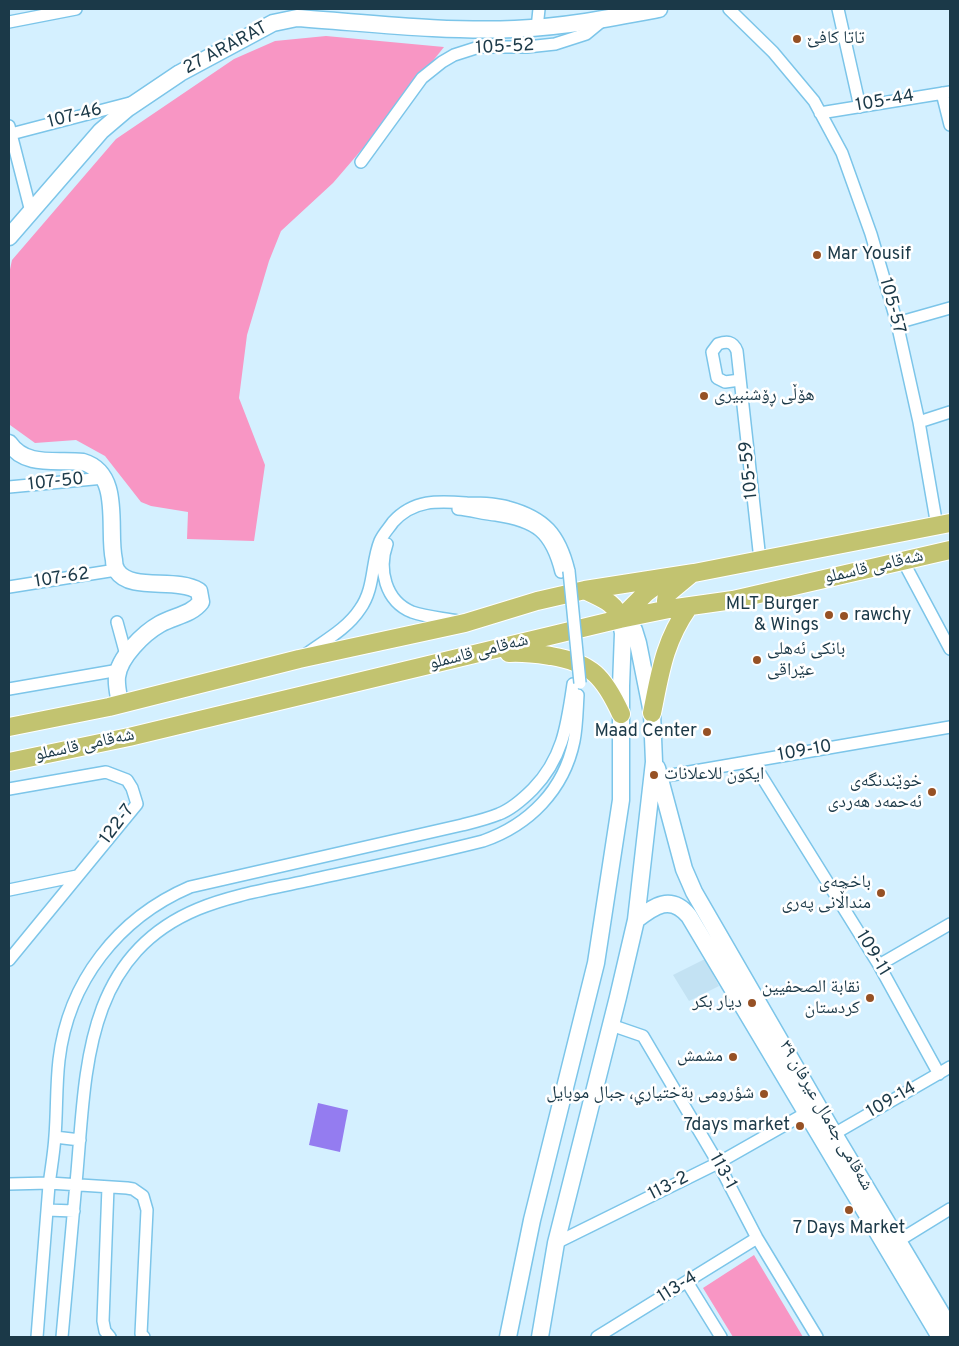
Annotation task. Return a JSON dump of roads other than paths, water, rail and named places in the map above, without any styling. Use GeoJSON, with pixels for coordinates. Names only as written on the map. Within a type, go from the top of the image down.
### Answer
{"type":"FeatureCollection","features":[{"type":"Feature","properties":{"kind":"main road","name":"27 ARARAT"},"geometry":{"type":"LineString","coordinates":[[9,237],[101,131],[138,101],[273,16],[297,13],[479,29],[537,28],[603,20],[658,9]]}},
{"type":"Feature","properties":{"kind":"main road"},"geometry":{"type":"LineString","coordinates":[[9,442],[18,453],[35,460],[75,461],[90,464],[97,469],[104,478],[109,494],[112,511],[111,548],[116,570],[124,578],[138,583],[191,586],[199,591],[201,602],[196,608],[160,624],[132,647],[117,676],[120,704]]}},
{"type":"Feature","properties":{"kind":"main road","name":"شەقامی قاسملو"},"geometry":{"type":"LineString","coordinates":[[9,727],[120,704],[299,659],[464,622],[537,601],[585,590],[694,573],[944,525]]}},
{"type":"Feature","properties":{"kind":"main road","name":"شەقامی قاسملو"},"geometry":{"type":"LineString","coordinates":[[9,762],[129,737],[620,619],[669,609],[688,608],[733,600],[950,550]]}},
{"type":"Feature","properties":{"kind":"main road"},"geometry":{"type":"LineString","coordinates":[[669,609],[666,601],[668,594],[694,573]]}},
{"type":"Feature","properties":{"kind":"main road"},"geometry":{"type":"LineString","coordinates":[[620,619],[647,592],[668,576]]}},
{"type":"Feature","properties":{"kind":"main road"},"geometry":{"type":"LineString","coordinates":[[508,1337],[532,1220],[596,963],[621,800],[623,633],[618,610],[610,603],[585,590]]}},
{"type":"Feature","properties":{"kind":"main road"},"geometry":{"type":"LineString","coordinates":[[652,714],[667,645],[676,626],[688,608]]}},
{"type":"Feature","properties":{"kind":"main road"},"geometry":{"type":"LineString","coordinates":[[542,1337],[556,1243],[636,920],[657,770],[652,714],[638,643],[634,630],[620,619]]}},
{"type":"Feature","properties":{"kind":"main road"},"geometry":{"type":"LineString","coordinates":[[471,655],[527,652],[567,659],[582,664],[596,674],[607,687],[621,714]]}},
{"type":"Feature","properties":{"kind":"main road","name":"شەقامی جەمال عیرفان ٣٩"},"geometry":{"type":"LineString","coordinates":[[657,770],[684,869],[694,892],[834,1134],[950,1328]]}},
{"type":"Feature","properties":{"kind":"main road"},"geometry":{"type":"LineString","coordinates":[[636,920],[654,907],[668,904],[677,905],[682,897],[694,892]]}},
{"type":"Feature","properties":{"kind":"main road","name":"شەقامی جەمال عیرفان ٣٩"},"geometry":{"type":"LineString","coordinates":[[677,905],[689,916],[940,1337]]}},
{"type":"Feature","properties":{"kind":"street"},"geometry":{"type":"LineString","coordinates":[[9,22],[76,9]]}},
{"type":"Feature","properties":{"kind":"street"},"geometry":{"type":"LineString","coordinates":[[537,28],[539,9]]}},
{"type":"Feature","properties":{"kind":"street","name":"105-57"},"geometry":{"type":"LineString","coordinates":[[729,9],[777,57],[814,101],[842,153],[871,234],[897,323],[944,525]]}},
{"type":"Feature","properties":{"kind":"street"},"geometry":{"type":"LineString","coordinates":[[838,9],[860,107]]}},
{"type":"Feature","properties":{"kind":"street","name":"105-52"},"geometry":{"type":"LineString","coordinates":[[362,162],[422,78],[442,62],[454,55],[479,47],[527,47],[555,44],[586,34],[603,20]]}},
{"type":"Feature","properties":{"kind":"street"},"geometry":{"type":"LineString","coordinates":[[946,92],[950,125]]}},
{"type":"Feature","properties":{"kind":"street","name":"105-44"},"geometry":{"type":"LineString","coordinates":[[820,113],[946,92]]}},
{"type":"Feature","properties":{"kind":"street","name":"107-46"},"geometry":{"type":"LineString","coordinates":[[10,130],[138,101]]}},
{"type":"Feature","properties":{"kind":"street"},"geometry":{"type":"LineString","coordinates":[[10,130],[31,212]]}},
{"type":"Feature","properties":{"kind":"street"},"geometry":{"type":"LineString","coordinates":[[897,323],[950,308]]}},
{"type":"Feature","properties":{"kind":"street","name":"105-59"},"geometry":{"type":"LineString","coordinates":[[740,380],[760,560]]}},
{"type":"Feature","properties":{"kind":"street"},"geometry":{"type":"LineString","coordinates":[[919,422],[950,412]]}},
{"type":"Feature","properties":{"kind":"street","name":"107-50"},"geometry":{"type":"LineString","coordinates":[[9,487],[104,478]]}},
{"type":"Feature","properties":{"kind":"street"},"geometry":{"type":"LineString","coordinates":[[62,1337],[87,1070],[94,1034],[102,1007],[120,972],[138,950],[159,930],[182,916],[211,904],[258,891],[483,842],[503,834],[525,820],[548,797],[563,772],[573,743],[576,684],[564,551],[556,535],[543,523],[529,514],[502,505],[437,501],[420,504],[409,508],[401,514],[380,541],[371,585],[365,602],[355,616],[341,630],[299,659]]}},
{"type":"Feature","properties":{"kind":"street"},"geometry":{"type":"LineString","coordinates":[[464,622],[412,612],[398,603],[387,587],[383,572],[385,550],[392,535],[409,517],[431,509],[453,508],[511,517],[528,523],[542,533],[553,546],[565,571]]}},
{"type":"Feature","properties":{"kind":"street"},"geometry":{"type":"LineString","coordinates":[[903,561],[950,649]]}},
{"type":"Feature","properties":{"kind":"street","name":"107-62"},"geometry":{"type":"LineString","coordinates":[[9,587],[116,570]]}},
{"type":"Feature","properties":{"kind":"street"},"geometry":{"type":"LineString","coordinates":[[9,689],[123,662],[117,622]]}},
{"type":"Feature","properties":{"kind":"street"},"geometry":{"type":"LineString","coordinates":[[37,1337],[49,1183],[55,1137],[57,1078],[66,1025],[79,990],[99,957],[115,938],[134,921],[174,894],[201,884],[480,820],[500,814],[511,808],[538,784],[555,760],[564,737],[576,684]]}},
{"type":"Feature","properties":{"kind":"street","name":"109-10"},"geometry":{"type":"LineString","coordinates":[[657,770],[752,761],[950,726]]}},
{"type":"Feature","properties":{"kind":"street","name":"109-11"},"geometry":{"type":"LineString","coordinates":[[752,761],[879,965],[939,1074]]}},
{"type":"Feature","properties":{"kind":"street","name":"122-7"},"geometry":{"type":"LineString","coordinates":[[9,789],[106,772],[127,780],[132,788],[136,804],[9,960]]}},
{"type":"Feature","properties":{"kind":"street"},"geometry":{"type":"LineString","coordinates":[[303,860],[299,869],[303,882]]}},
{"type":"Feature","properties":{"kind":"street"},"geometry":{"type":"LineString","coordinates":[[256,871],[259,874],[261,883],[258,891]]}},
{"type":"Feature","properties":{"kind":"street"},"geometry":{"type":"LineString","coordinates":[[9,890],[77,876]]}},
{"type":"Feature","properties":{"kind":"street"},"geometry":{"type":"LineString","coordinates":[[879,965],[950,924]]}},
{"type":"Feature","properties":{"kind":"street","name":"113-1"},"geometry":{"type":"LineString","coordinates":[[611,1025],[643,1036],[718,1163],[757,1238],[817,1337]]}},
{"type":"Feature","properties":{"kind":"street","name":"109-14"},"geometry":{"type":"LineString","coordinates":[[834,1134],[950,1067]]}},
{"type":"Feature","properties":{"kind":"street","name":"113-2"},"geometry":{"type":"LineString","coordinates":[[556,1243],[718,1163],[806,1114]]}},
{"type":"Feature","properties":{"kind":"street"},"geometry":{"type":"LineString","coordinates":[[55,1137],[80,1140]]}},
{"type":"Feature","properties":{"kind":"street"},"geometry":{"type":"LineString","coordinates":[[9,1184],[49,1183],[133,1189],[139,1192],[146,1202],[148,1222],[139,1336]]}},
{"type":"Feature","properties":{"kind":"street"},"geometry":{"type":"LineString","coordinates":[[108,1187],[103,1321],[105,1332],[110,1337]]}},
{"type":"Feature","properties":{"kind":"street"},"geometry":{"type":"LineString","coordinates":[[47,1210],[74,1211]]}},
{"type":"Feature","properties":{"kind":"street"},"geometry":{"type":"LineString","coordinates":[[898,1241],[950,1210]]}},
{"type":"Feature","properties":{"kind":"street","name":"113-4"},"geometry":{"type":"LineString","coordinates":[[597,1337],[757,1238]]}},
{"type":"Feature","properties":{"kind":"street"},"geometry":{"type":"LineString","coordinates":[[687,1282],[720,1337]]}},
{"type":"Feature","properties":{"kind":"place","name":"تاتا كافێ"},"geometry":{"type":"Point","coordinates":[797,39]}},
{"type":"Feature","properties":{"kind":"place","name":"Mar Yousif"},"geometry":{"type":"Point","coordinates":[817,255]}},
{"type":"Feature","properties":{"kind":"place","name":"هۆڵی ڕۆشنبیری"},"geometry":{"type":"Point","coordinates":[704,396]}},
{"type":"Feature","properties":{"kind":"place","name":"MLT Burger & Wings"},"geometry":{"type":"Point","coordinates":[829,615]}},
{"type":"Feature","properties":{"kind":"place","name":"rawchy"},"geometry":{"type":"Point","coordinates":[844,616]}},
{"type":"Feature","properties":{"kind":"place","name":"بانکی ئەهلی عێراقی"},"geometry":{"type":"Point","coordinates":[757,660]}},
{"type":"Feature","properties":{"kind":"place","name":"Maad Center"},"geometry":{"type":"Point","coordinates":[707,732]}},
{"type":"Feature","properties":{"kind":"place","name":"ايكون للاعلانات"},"geometry":{"type":"Point","coordinates":[654,775]}},
{"type":"Feature","properties":{"kind":"place","name":"خوێندنگەی ئەحمەد هەردی"},"geometry":{"type":"Point","coordinates":[932,792]}},
{"type":"Feature","properties":{"kind":"place","name":"باخچەی منداڵانی پەری"},"geometry":{"type":"Point","coordinates":[881,893]}},
{"type":"Feature","properties":{"kind":"place","name":"نقابة الصحفیین کردستان"},"geometry":{"type":"Point","coordinates":[870,998]}},
{"type":"Feature","properties":{"kind":"place","name":"ديار بكر"},"geometry":{"type":"Point","coordinates":[752,1003]}},
{"type":"Feature","properties":{"kind":"place","name":"مشمش"},"geometry":{"type":"Point","coordinates":[733,1057]}},
{"type":"Feature","properties":{"kind":"place","name":"شؤرومى بةختياري، جبال موبايل"},"geometry":{"type":"Point","coordinates":[764,1094]}},
{"type":"Feature","properties":{"kind":"place","name":"7days market"},"geometry":{"type":"Point","coordinates":[800,1126]}},
{"type":"Feature","properties":{"kind":"place","name":"7 Days Market"},"geometry":{"type":"Point","coordinates":[849,1210]}}]}
